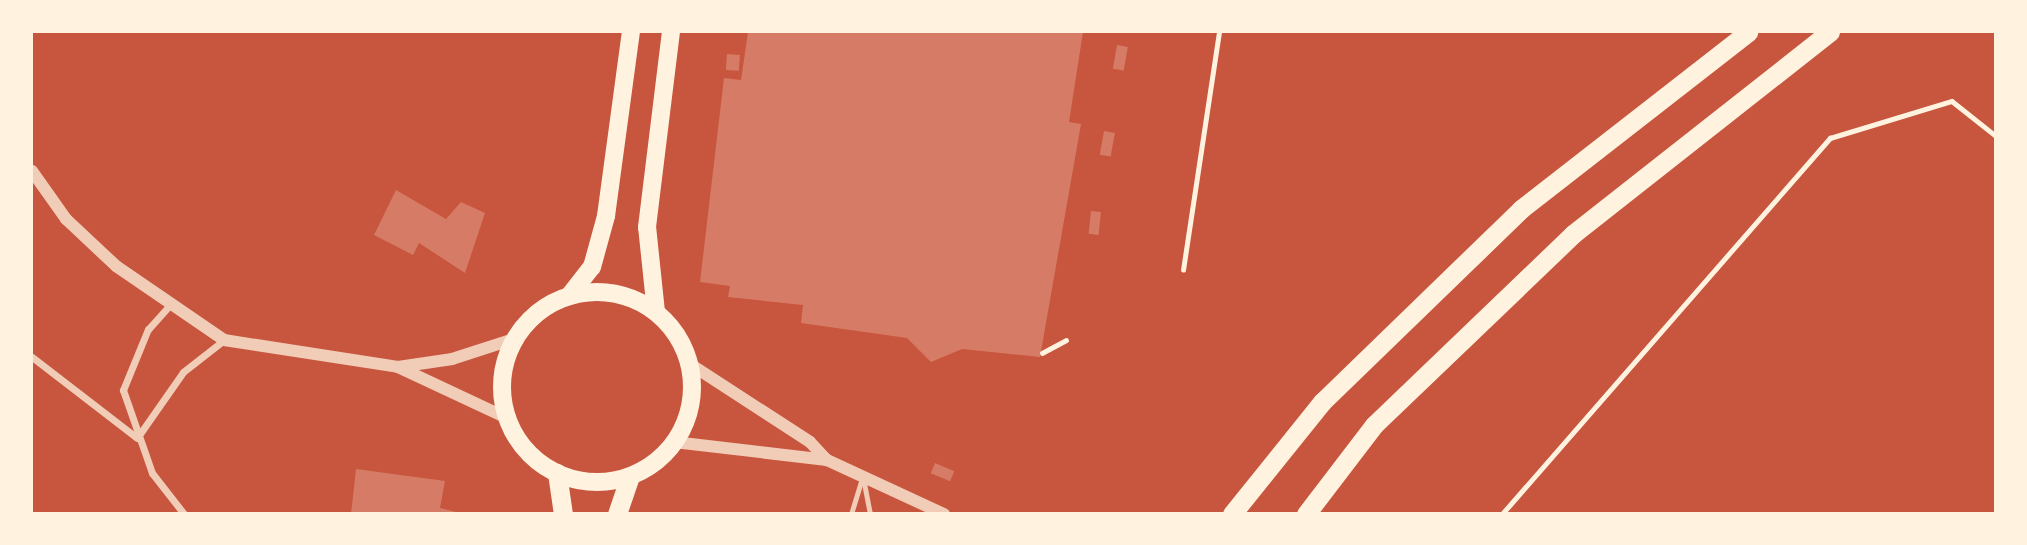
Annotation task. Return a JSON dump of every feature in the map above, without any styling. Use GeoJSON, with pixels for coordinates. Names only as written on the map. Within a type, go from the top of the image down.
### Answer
{"type":"FeatureCollection","features":[{"type":"Feature","properties":{"kind":"highway"},"geometry":{"type":"LineString","coordinates":[[1232,513],[1322,402],[1521,209],[1748,32]]}},
{"type":"Feature","properties":{"kind":"highway"},"geometry":{"type":"LineString","coordinates":[[1306,513],[1374,425],[1573,234],[1829,32]]}},
{"type":"Feature","properties":{"kind":"highway"},"geometry":{"type":"LineString","coordinates":[[557,473],[563,513]]}},
{"type":"Feature","properties":{"kind":"highway"},"geometry":{"type":"LineString","coordinates":[[617,513],[630,476]]}},
{"type":"Feature","properties":{"kind":"main road"},"geometry":{"type":"LineString","coordinates":[[569,296],[629,297],[656,312],[677,335],[690,364],[687,418],[674,442],[630,476],[606,481],[557,473],[536,459],[507,418],[502,391],[514,339],[529,320],[569,296],[592,267],[606,216],[631,32]]}},
{"type":"Feature","properties":{"kind":"main road"},"geometry":{"type":"LineString","coordinates":[[656,312],[647,227],[671,32]]}},
{"type":"Feature","properties":{"kind":"street"},"geometry":{"type":"LineString","coordinates":[[32,171],[66,219],[169,306],[224,340],[398,367],[507,418]]}},
{"type":"Feature","properties":{"kind":"street"},"geometry":{"type":"LineString","coordinates":[[169,306],[148,329],[123,390],[137,438],[152,473],[184,513]]}},
{"type":"Feature","properties":{"kind":"street"},"geometry":{"type":"LineString","coordinates":[[398,367],[452,359],[514,339]]}},
{"type":"Feature","properties":{"kind":"street"},"geometry":{"type":"LineString","coordinates":[[137,438],[183,372],[224,340]]}},
{"type":"Feature","properties":{"kind":"street"},"geometry":{"type":"LineString","coordinates":[[32,357],[137,438]]}},
{"type":"Feature","properties":{"kind":"street"},"geometry":{"type":"LineString","coordinates":[[690,364],[810,442],[827,460]]}},
{"type":"Feature","properties":{"kind":"street"},"geometry":{"type":"LineString","coordinates":[[674,442],[827,460],[944,513]]}},
{"type":"Feature","properties":{"kind":"lane"},"geometry":{"type":"LineString","coordinates":[[851,513],[863,475]]}},
{"type":"Feature","properties":{"kind":"lane"},"geometry":{"type":"LineString","coordinates":[[863,475],[870,513]]}},
{"type":"Feature","properties":{"kind":"path"},"geometry":{"type":"LineString","coordinates":[[1183,270],[1219,32]]}},
{"type":"Feature","properties":{"kind":"path"},"geometry":{"type":"LineString","coordinates":[[1502,513],[1830,138],[1952,101],[1996,136]]}},
{"type":"Feature","properties":{"kind":"path"},"geometry":{"type":"LineString","coordinates":[[1042,353],[1066,340]]}},
{"type":"Feature","properties":{"kind":"building"},"geometry":{"type":"Polygon","coordinates":[[[748,32],[1083,32],[1069,122],[1081,124],[1040,357],[962,349],[931,362],[907,338],[801,323],[803,305],[728,297],[730,286],[700,282],[724,78],[741,80],[748,32]]]}},
{"type":"Feature","properties":{"kind":"building"},"geometry":{"type":"Polygon","coordinates":[[[1117,45],[1128,47],[1124,71],[1113,69],[1117,45]]]}},
{"type":"Feature","properties":{"kind":"building"},"geometry":{"type":"Polygon","coordinates":[[[727,54],[740,55],[739,71],[726,70],[727,54]]]}},
{"type":"Feature","properties":{"kind":"building"},"geometry":{"type":"Polygon","coordinates":[[[1104,131],[1115,133],[1111,157],[1100,155],[1104,131]]]}},
{"type":"Feature","properties":{"kind":"building"},"geometry":{"type":"Polygon","coordinates":[[[396,190],[446,219],[461,202],[485,213],[465,273],[419,243],[413,255],[374,235],[396,190]]]}},
{"type":"Feature","properties":{"kind":"building"},"geometry":{"type":"Polygon","coordinates":[[[1091,211],[1101,212],[1099,235],[1089,234],[1091,211]]]}},
{"type":"Feature","properties":{"kind":"building"},"geometry":{"type":"Polygon","coordinates":[[[935,463],[954,471],[950,481],[931,473],[935,463]]]}},
{"type":"Feature","properties":{"kind":"building"},"geometry":{"type":"Polygon","coordinates":[[[356,469],[445,481],[440,508],[464,514],[351,514],[356,469]]]}}]}
